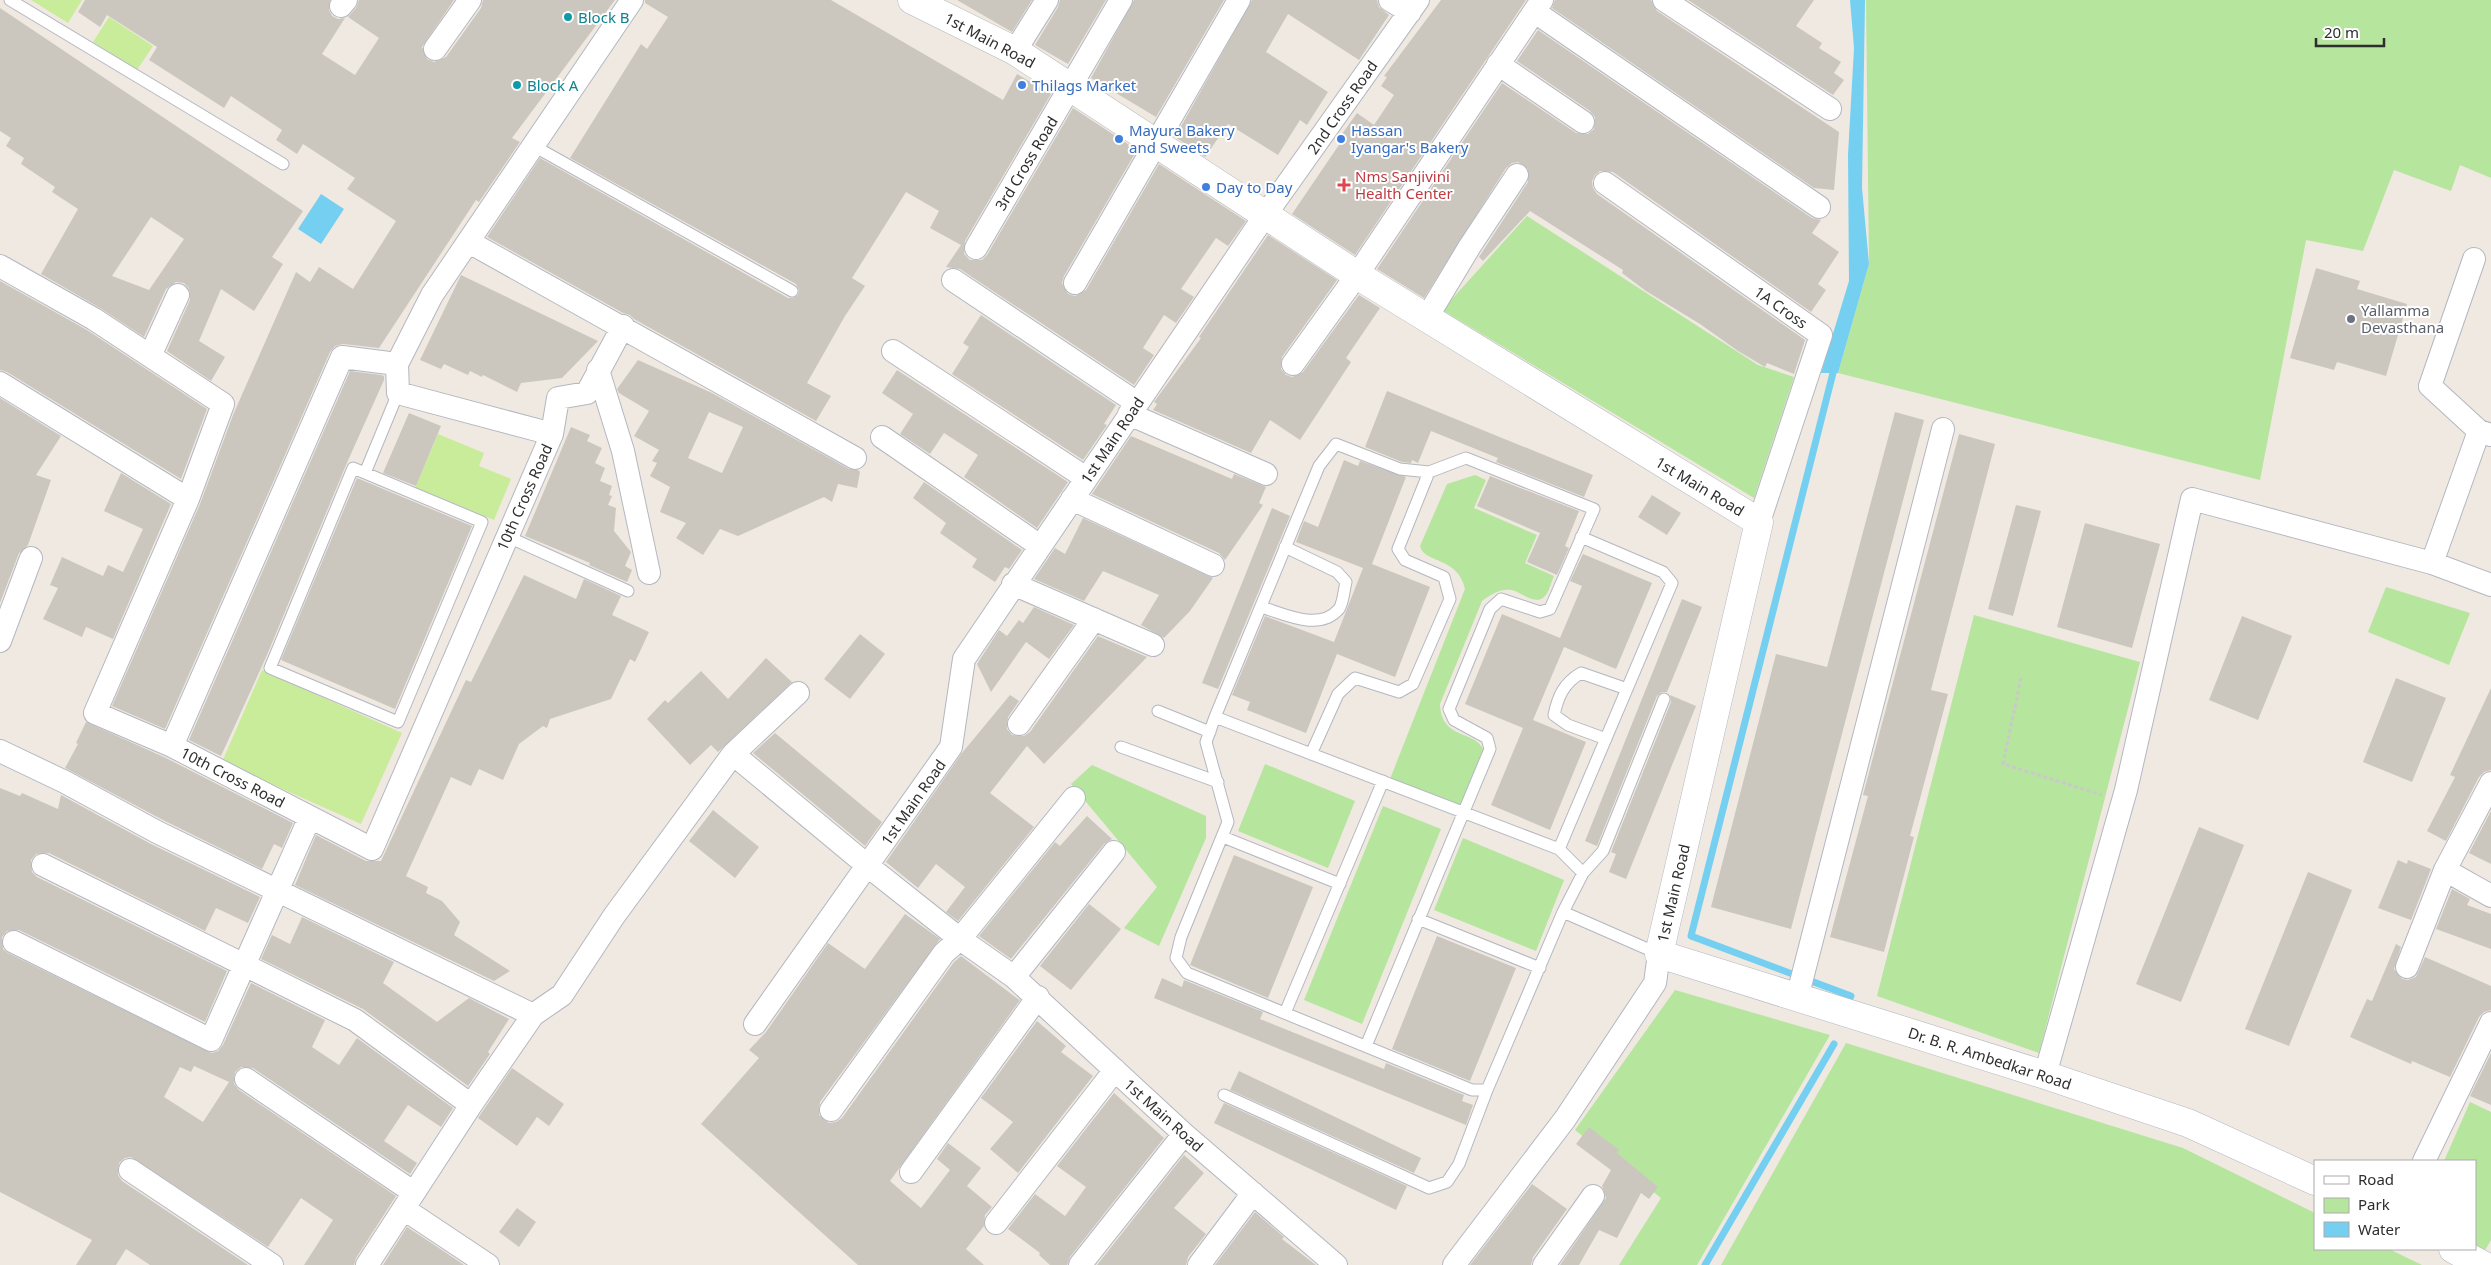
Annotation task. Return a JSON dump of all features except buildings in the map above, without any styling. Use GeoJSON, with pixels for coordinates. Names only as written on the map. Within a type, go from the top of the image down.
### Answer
{"type":"FeatureCollection","features":[{"type":"Feature","properties":{"kind":"street"},"geometry":{"type":"LineString","coordinates":[[435,49],[470,0]]}},
{"type":"Feature","properties":{"kind":"street"},"geometry":{"type":"LineString","coordinates":[[398,393],[397,364],[432,295],[632,0]]}},
{"type":"Feature","properties":{"kind":"street"},"geometry":{"type":"LineString","coordinates":[[1016,51],[1047,0]]}},
{"type":"Feature","properties":{"kind":"street","name":"3rd Cross Road"},"geometry":{"type":"LineString","coordinates":[[976,248],[1072,87],[1121,0]]}},
{"type":"Feature","properties":{"kind":"street"},"geometry":{"type":"LineString","coordinates":[[1075,283],[1240,0]]}},
{"type":"Feature","properties":{"kind":"street"},"geometry":{"type":"LineString","coordinates":[[1390,0],[1414,6]]}},
{"type":"Feature","properties":{"kind":"street"},"geometry":{"type":"LineString","coordinates":[[1664,0],[1830,109]]}},
{"type":"Feature","properties":{"kind":"street","name":"1st Main Road"},"geometry":{"type":"LineString","coordinates":[[925,3],[1016,51],[1356,275],[1759,522],[1658,954]]}},
{"type":"Feature","properties":{"kind":"street","name":"2nd Cross Road"},"geometry":{"type":"LineString","coordinates":[[1266,214],[1414,6]]}},
{"type":"Feature","properties":{"kind":"street"},"geometry":{"type":"LineString","coordinates":[[1293,364],[1356,275],[1538,6],[1819,207]]}},
{"type":"Feature","properties":{"kind":"street"},"geometry":{"type":"LineString","coordinates":[[1498,64],[1583,122]]}},
{"type":"Feature","properties":{"kind":"street"},"geometry":{"type":"LineString","coordinates":[[1426,319],[1516,175]]}},
{"type":"Feature","properties":{"kind":"street","name":"1A Cross"},"geometry":{"type":"LineString","coordinates":[[1605,183],[1821,335],[1759,522]]}},
{"type":"Feature","properties":{"kind":"street","name":"1st Main Road"},"geometry":{"type":"LineString","coordinates":[[1266,214],[1013,584],[964,659],[951,747],[868,866],[1038,997],[1184,1134],[1332,1263]]}},
{"type":"Feature","properties":{"kind":"street"},"geometry":{"type":"LineString","coordinates":[[469,242],[623,326],[855,458]]}},
{"type":"Feature","properties":{"kind":"street"},"geometry":{"type":"LineString","coordinates":[[2432,563],[2485,433],[2430,386],[2474,259]]}},
{"type":"Feature","properties":{"kind":"street"},"geometry":{"type":"LineString","coordinates":[[0,266],[94,319],[224,404],[188,499],[0,384]]}},
{"type":"Feature","properties":{"kind":"street"},"geometry":{"type":"LineString","coordinates":[[952,280],[1133,409],[1266,474]]}},
{"type":"Feature","properties":{"kind":"street"},"geometry":{"type":"LineString","coordinates":[[150,356],[178,295]]}},
{"type":"Feature","properties":{"kind":"street"},"geometry":{"type":"LineString","coordinates":[[552,434],[558,398],[587,393],[623,326]]}},
{"type":"Feature","properties":{"kind":"street"},"geometry":{"type":"LineString","coordinates":[[893,351],[1086,478]]}},
{"type":"Feature","properties":{"kind":"street"},"geometry":{"type":"LineString","coordinates":[[172,746],[342,357],[397,364]]}},
{"type":"Feature","properties":{"kind":"street"},"geometry":{"type":"LineString","coordinates":[[598,370],[623,451],[649,573]]}},
{"type":"Feature","properties":{"kind":"street","name":"10th Cross Road"},"geometry":{"type":"LineString","coordinates":[[188,499],[95,713],[172,746],[372,849],[506,536],[552,434],[398,393]]}},
{"type":"Feature","properties":{"kind":"street"},"geometry":{"type":"LineString","coordinates":[[1797,998],[1943,429]]}},
{"type":"Feature","properties":{"kind":"street"},"geometry":{"type":"LineString","coordinates":[[882,437],[1040,546]]}},
{"type":"Feature","properties":{"kind":"street"},"geometry":{"type":"LineString","coordinates":[[1072,499],[1213,565]]}},
{"type":"Feature","properties":{"kind":"street"},"geometry":{"type":"LineString","coordinates":[[2045,1075],[2126,790],[2192,499],[2432,563],[2491,585]]}},
{"type":"Feature","properties":{"kind":"street"},"geometry":{"type":"LineString","coordinates":[[0,641],[30,558]]}},
{"type":"Feature","properties":{"kind":"street"},"geometry":{"type":"LineString","coordinates":[[1013,584],[1153,645]]}},
{"type":"Feature","properties":{"kind":"street"},"geometry":{"type":"LineString","coordinates":[[1019,724],[1094,620]]}},
{"type":"Feature","properties":{"kind":"street"},"geometry":{"type":"LineString","coordinates":[[367,1265],[471,1105],[533,1015],[562,995],[614,916],[734,754],[798,693]]}},
{"type":"Feature","properties":{"kind":"street"},"geometry":{"type":"LineString","coordinates":[[0,751],[65,782],[157,832],[533,1015]]}},
{"type":"Feature","properties":{"kind":"street"},"geometry":{"type":"LineString","coordinates":[[734,754],[868,866],[755,1024]]}},
{"type":"Feature","properties":{"kind":"street"},"geometry":{"type":"LineString","coordinates":[[2407,967],[2445,870],[2491,783]]}},
{"type":"Feature","properties":{"kind":"street"},"geometry":{"type":"LineString","coordinates":[[832,1110],[944,953],[960,938],[1074,798]]}},
{"type":"Feature","properties":{"kind":"street"},"geometry":{"type":"LineString","coordinates":[[14,942],[211,1040],[246,965],[310,817]]}},
{"type":"Feature","properties":{"kind":"street"},"geometry":{"type":"LineString","coordinates":[[1014,977],[1114,852]]}},
{"type":"Feature","properties":{"kind":"street"},"geometry":{"type":"LineString","coordinates":[[43,865],[355,1020],[471,1105]]}},
{"type":"Feature","properties":{"kind":"street"},"geometry":{"type":"LineString","coordinates":[[2445,870],[2491,896]]}},
{"type":"Feature","properties":{"kind":"street"},"geometry":{"type":"LineString","coordinates":[[1454,1265],[1565,1118],[1655,983],[1658,954]]}},
{"type":"Feature","properties":{"kind":"street","name":"Dr. B. R. Ambedkar Road"},"geometry":{"type":"LineString","coordinates":[[1658,954],[2045,1075],[2188,1123],[2314,1181]]}},
{"type":"Feature","properties":{"kind":"street"},"geometry":{"type":"LineString","coordinates":[[911,1172],[1038,997]]}},
{"type":"Feature","properties":{"kind":"street"},"geometry":{"type":"LineString","coordinates":[[2424,1160],[2491,1023]]}},
{"type":"Feature","properties":{"kind":"street"},"geometry":{"type":"LineString","coordinates":[[996,1223],[1115,1070]]}},
{"type":"Feature","properties":{"kind":"street"},"geometry":{"type":"LineString","coordinates":[[246,1079],[409,1200],[488,1265]]}},
{"type":"Feature","properties":{"kind":"street"},"geometry":{"type":"LineString","coordinates":[[1080,1265],[1184,1134]]}},
{"type":"Feature","properties":{"kind":"street"},"geometry":{"type":"LineString","coordinates":[[130,1170],[272,1265]]}},
{"type":"Feature","properties":{"kind":"street"},"geometry":{"type":"LineString","coordinates":[[1199,1265],[1253,1193]]}},
{"type":"Feature","properties":{"kind":"street"},"geometry":{"type":"LineString","coordinates":[[1544,1265],[1592,1196]]}},
{"type":"Feature","properties":{"kind":"street"},"geometry":{"type":"LineString","coordinates":[[2455,1250],[2483,1265]]}},
{"type":"Feature","properties":{"kind":"lane"},"geometry":{"type":"LineString","coordinates":[[10,0],[283,164]]}},
{"type":"Feature","properties":{"kind":"lane"},"geometry":{"type":"LineString","coordinates":[[532,145],[792,291]]}},
{"type":"Feature","properties":{"kind":"lane"},"geometry":{"type":"LineString","coordinates":[[365,473],[398,393]]}},
{"type":"Feature","properties":{"kind":"lane"},"geometry":{"type":"LineString","coordinates":[[1366,1046],[1462,812],[1490,749],[1487,738],[1454,720],[1448,709],[1490,609],[1501,599],[1540,612],[1550,609],[1594,509],[1466,458],[1429,472],[1400,469],[1336,444],[1319,466],[1206,742],[1228,822],[1180,937],[1176,958],[1186,973],[1472,1090],[1487,1090]]}},
{"type":"Feature","properties":{"kind":"lane"},"geometry":{"type":"LineString","coordinates":[[354,468],[365,473],[482,522],[398,722],[270,668],[354,468]]}},
{"type":"Feature","properties":{"kind":"lane"},"geometry":{"type":"LineString","coordinates":[[1311,754],[1338,694],[1355,678],[1399,692],[1413,684],[1450,599],[1444,577],[1405,560],[1398,549],[1429,472]]}},
{"type":"Feature","properties":{"kind":"lane"},"geometry":{"type":"LineString","coordinates":[[506,536],[628,591]]}},
{"type":"Feature","properties":{"kind":"lane"},"geometry":{"type":"LineString","coordinates":[[1559,849],[1672,583],[1663,572],[1581,537]]}},
{"type":"Feature","properties":{"kind":"lane"},"geometry":{"type":"LineString","coordinates":[[1261,607],[1307,620],[1324,621],[1340,608],[1346,582],[1337,572],[1285,546]]}},
{"type":"Feature","properties":{"kind":"lane"},"geometry":{"type":"LineString","coordinates":[[1606,739],[1568,725],[1554,715],[1558,698],[1568,680],[1581,674],[1627,689]]}},
{"type":"Feature","properties":{"kind":"lane"},"geometry":{"type":"LineString","coordinates":[[1224,1095],[1429,1188],[1447,1182],[1459,1164],[1487,1090],[1564,912],[1583,873],[1603,850],[1664,699]]}},
{"type":"Feature","properties":{"kind":"lane"},"geometry":{"type":"LineString","coordinates":[[1158,711],[1210,732]]}},
{"type":"Feature","properties":{"kind":"lane"},"geometry":{"type":"LineString","coordinates":[[1215,717],[1559,849],[1583,873]]}},
{"type":"Feature","properties":{"kind":"lane"},"geometry":{"type":"LineString","coordinates":[[1121,747],[1218,782]]}},
{"type":"Feature","properties":{"kind":"lane"},"geometry":{"type":"LineString","coordinates":[[1285,1013],[1383,781]]}},
{"type":"Feature","properties":{"kind":"lane"},"geometry":{"type":"LineString","coordinates":[[1222,837],[1340,884]]}},
{"type":"Feature","properties":{"kind":"lane"},"geometry":{"type":"LineString","coordinates":[[1564,912],[1658,954]]}},
{"type":"Feature","properties":{"kind":"lane"},"geometry":{"type":"LineString","coordinates":[[1418,919],[1540,968]]}},
{"type":"Feature","properties":{"kind":"path"},"geometry":{"type":"LineString","coordinates":[[2021,678],[2003,764],[2110,797]]}},
{"type":"Feature","properties":{"kind":"green space"},"geometry":{"type":"Polygon","coordinates":[[[31,0],[82,0],[68,23],[31,0]]]}},
{"type":"Feature","properties":{"kind":"green space"},"geometry":{"type":"Polygon","coordinates":[[[1866,0],[2491,0],[2491,178],[2460,165],[2451,191],[2394,170],[2363,251],[2306,240],[2260,480],[1838,373],[1869,264],[1866,0]]]}},
{"type":"Feature","properties":{"kind":"green space"},"geometry":{"type":"Polygon","coordinates":[[[109,17],[153,46],[137,70],[93,42],[109,17]]]}},
{"type":"Feature","properties":{"kind":"green space"},"geometry":{"type":"Polygon","coordinates":[[[1527,216],[1758,365],[1794,377],[1754,498],[1442,310],[1527,216]]]}},
{"type":"Feature","properties":{"kind":"green space"},"geometry":{"type":"Polygon","coordinates":[[[438,434],[484,453],[479,466],[511,479],[494,520],[415,488],[438,434]]]}},
{"type":"Feature","properties":{"kind":"green space"},"geometry":{"type":"Polygon","coordinates":[[[1475,475],[1486,480],[1474,508],[1537,535],[1525,563],[1554,576],[1547,593],[1540,599],[1536,600],[1515,591],[1503,590],[1495,592],[1482,601],[1440,704],[1442,716],[1446,724],[1480,744],[1484,751],[1460,807],[1390,779],[1465,589],[1456,571],[1428,556],[1420,546],[1447,484],[1475,475]]]}},
{"type":"Feature","properties":{"kind":"green space"},"geometry":{"type":"Polygon","coordinates":[[[2386,587],[2470,613],[2449,665],[2368,632],[2386,587]]]}},
{"type":"Feature","properties":{"kind":"green space"},"geometry":{"type":"Polygon","coordinates":[[[1974,615],[2140,662],[2039,1053],[1877,996],[1974,615]]]}},
{"type":"Feature","properties":{"kind":"green space"},"geometry":{"type":"Polygon","coordinates":[[[262,670],[402,733],[361,824],[222,762],[262,670]]]}},
{"type":"Feature","properties":{"kind":"green space"},"geometry":{"type":"Polygon","coordinates":[[[1265,764],[1355,801],[1328,868],[1238,831],[1265,764]]]}},
{"type":"Feature","properties":{"kind":"green space"},"geometry":{"type":"Polygon","coordinates":[[[1092,765],[1206,816],[1206,838],[1159,946],[1124,928],[1157,887],[1071,784],[1092,765]]]}},
{"type":"Feature","properties":{"kind":"green space"},"geometry":{"type":"Polygon","coordinates":[[[1383,806],[1441,829],[1362,1024],[1304,1000],[1383,806]]]}},
{"type":"Feature","properties":{"kind":"green space"},"geometry":{"type":"Polygon","coordinates":[[[1463,838],[1564,880],[1536,951],[1434,910],[1463,838]]]}},
{"type":"Feature","properties":{"kind":"green space"},"geometry":{"type":"Polygon","coordinates":[[[1675,990],[1830,1035],[1697,1265],[1619,1265],[1661,1198],[1575,1130],[1675,990]]]}},
{"type":"Feature","properties":{"kind":"green space"},"geometry":{"type":"Polygon","coordinates":[[[1846,1043],[2183,1148],[2314,1213],[2314,1250],[2391,1250],[2422,1265],[1721,1265],[1846,1043]]]}},
{"type":"Feature","properties":{"kind":"green space"},"geometry":{"type":"Polygon","coordinates":[[[2470,1102],[2491,1112],[2491,1240],[2481,1257],[2476,1250],[2476,1160],[2444,1160],[2470,1102]]]}},
{"type":"Feature","properties":{"kind":"water"},"geometry":{"type":"Polygon","coordinates":[[[1850,0],[1865,0],[1862,188],[1869,264],[1838,373],[1821,373],[1849,281],[1848,155],[1854,48],[1850,0]]]}},
{"type":"Feature","properties":{"kind":"water"},"geometry":{"type":"Polygon","coordinates":[[[321,194],[344,209],[321,244],[298,229],[321,194]]]}},
{"type":"Feature","properties":{"kind":"waterway"},"geometry":{"type":"LineString","coordinates":[[1835,365],[1691,936],[1851,996],[1845,1007]]}},
{"type":"Feature","properties":{"kind":"waterway"},"geometry":{"type":"LineString","coordinates":[[1705,1265],[1834,1044]]}},
{"type":"Feature","properties":{"kind":"place","name":"Block B"},"geometry":{"type":"Point","coordinates":[568,17]}},
{"type":"Feature","properties":{"kind":"place","name":"Block A"},"geometry":{"type":"Point","coordinates":[517,85]}},
{"type":"Feature","properties":{"kind":"place","name":"Thilags Market"},"geometry":{"type":"Point","coordinates":[1022,85]}},
{"type":"Feature","properties":{"kind":"place","name":"Mayura Bakery and Sweets"},"geometry":{"type":"Point","coordinates":[1119,139]}},
{"type":"Feature","properties":{"kind":"place","name":"Hassan Iyangar's Bakery"},"geometry":{"type":"Point","coordinates":[1341,139]}},
{"type":"Feature","properties":{"kind":"place","name":"Nms Sanjivini Health Center"},"geometry":{"type":"Point","coordinates":[1344,185]}},
{"type":"Feature","properties":{"kind":"place","name":"Day to Day"},"geometry":{"type":"Point","coordinates":[1206,187]}},
{"type":"Feature","properties":{"kind":"place","name":"Yallamma Devasthana"},"geometry":{"type":"Point","coordinates":[2351,319]}}]}
